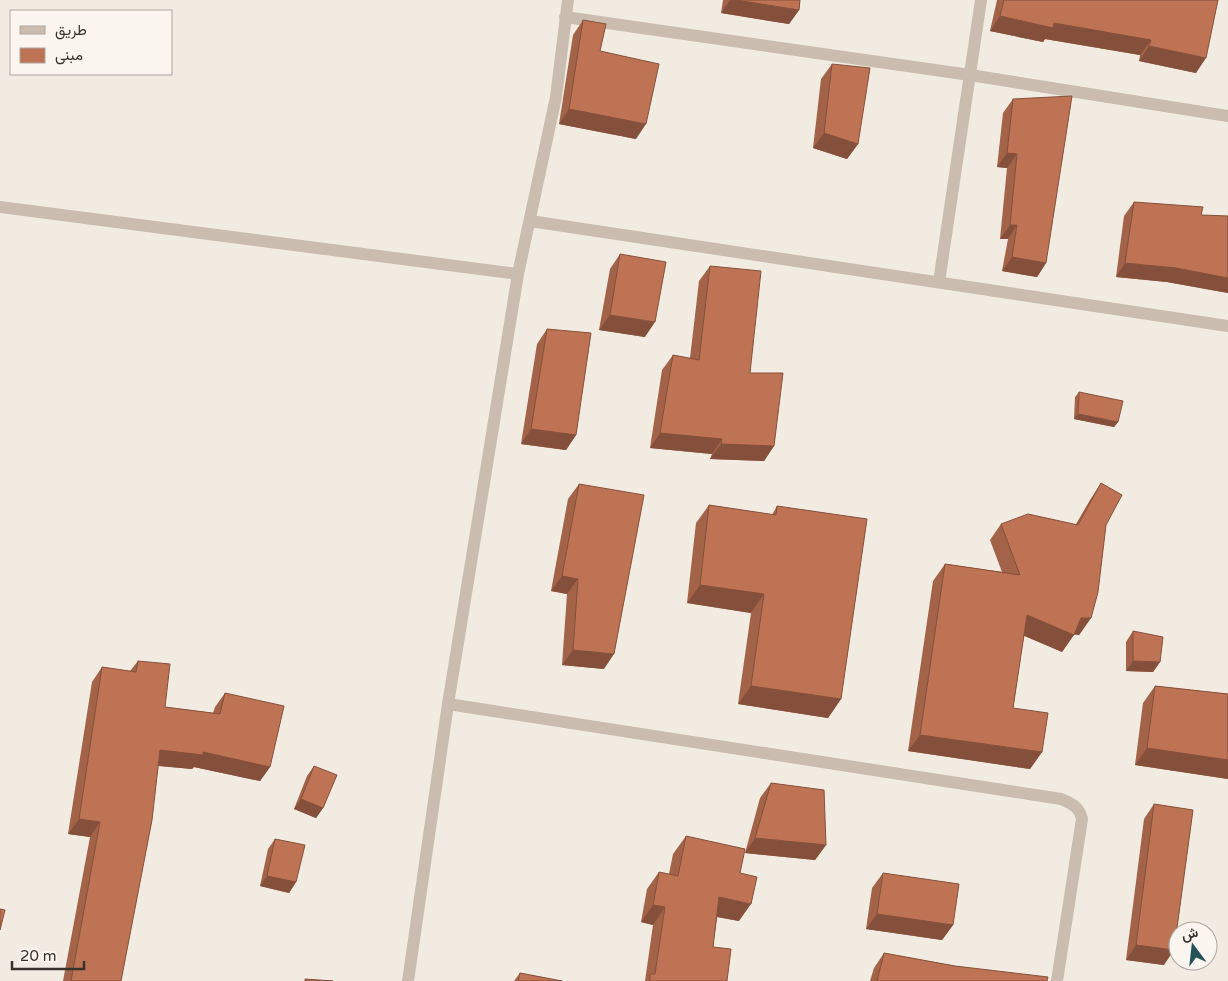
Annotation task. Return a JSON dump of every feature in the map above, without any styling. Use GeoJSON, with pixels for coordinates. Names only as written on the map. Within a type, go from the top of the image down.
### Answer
{"type":"FeatureCollection","features":[{"type":"Feature","properties":{"kind":"street"},"geometry":{"type":"LineString","coordinates":[[408,981],[448,704],[518,274],[556,97],[568,0]]}},
{"type":"Feature","properties":{"kind":"street"},"geometry":{"type":"LineString","coordinates":[[939,282],[981,0]]}},
{"type":"Feature","properties":{"kind":"street"},"geometry":{"type":"LineString","coordinates":[[566,17],[970,75],[1228,116]]}},
{"type":"Feature","properties":{"kind":"street"},"geometry":{"type":"LineString","coordinates":[[0,207],[518,274]]}},
{"type":"Feature","properties":{"kind":"street"},"geometry":{"type":"LineString","coordinates":[[530,221],[1228,326]]}},
{"type":"Feature","properties":{"kind":"street"},"geometry":{"type":"LineString","coordinates":[[448,704],[1061,799],[1080,810],[1082,819],[1057,981]]}},
{"type":"Feature","properties":{"kind":"building"},"geometry":{"type":"Polygon","coordinates":[[[736,0],[800,0],[799,10],[736,0]]]}},
{"type":"Feature","properties":{"kind":"building"},"geometry":{"type":"Polygon","coordinates":[[[1004,0],[1218,0],[1206,58],[1149,46],[1151,40],[1054,23],[1053,28],[1000,16],[1004,0]]]}},
{"type":"Feature","properties":{"kind":"building"},"geometry":{"type":"Polygon","coordinates":[[[583,20],[606,24],[600,51],[659,64],[646,124],[569,109],[583,20]]]}},
{"type":"Feature","properties":{"kind":"building"},"geometry":{"type":"Polygon","coordinates":[[[832,64],[870,68],[858,144],[824,133],[832,64]]]}},
{"type":"Feature","properties":{"kind":"building"},"geometry":{"type":"Polygon","coordinates":[[[1072,96],[1046,263],[1012,257],[1017,225],[1010,225],[1017,154],[1007,153],[1013,99],[1072,96]]]}},
{"type":"Feature","properties":{"kind":"building"},"geometry":{"type":"Polygon","coordinates":[[[1134,202],[1203,207],[1201,215],[1228,216],[1228,278],[1176,268],[1125,263],[1134,202]]]}},
{"type":"Feature","properties":{"kind":"building"},"geometry":{"type":"Polygon","coordinates":[[[620,254],[666,262],[655,322],[610,315],[620,254]]]}},
{"type":"Feature","properties":{"kind":"building"},"geometry":{"type":"Polygon","coordinates":[[[710,266],[761,271],[750,373],[783,373],[774,446],[721,444],[722,439],[660,433],[673,355],[699,360],[710,266]]]}},
{"type":"Feature","properties":{"kind":"building"},"geometry":{"type":"Polygon","coordinates":[[[547,329],[591,333],[576,435],[531,429],[547,329]]]}},
{"type":"Feature","properties":{"kind":"building"},"geometry":{"type":"Polygon","coordinates":[[[1079,392],[1123,401],[1118,422],[1078,414],[1079,392]]]}},
{"type":"Feature","properties":{"kind":"building"},"geometry":{"type":"Polygon","coordinates":[[[1101,483],[1122,495],[1106,525],[1098,592],[1091,618],[1081,618],[1074,635],[1027,615],[1013,708],[1048,713],[1042,752],[920,735],[945,564],[1020,575],[1001,524],[1028,514],[1078,525],[1101,483]]]}},
{"type":"Feature","properties":{"kind":"building"},"geometry":{"type":"Polygon","coordinates":[[[579,484],[644,495],[614,654],[573,650],[578,579],[562,576],[579,484]]]}},
{"type":"Feature","properties":{"kind":"building"},"geometry":{"type":"Polygon","coordinates":[[[709,505],[776,515],[777,506],[867,519],[841,699],[751,686],[764,594],[700,585],[709,505]]]}},
{"type":"Feature","properties":{"kind":"building"},"geometry":{"type":"Polygon","coordinates":[[[1133,631],[1163,637],[1160,662],[1133,661],[1133,631]]]}},
{"type":"Feature","properties":{"kind":"building"},"geometry":{"type":"Polygon","coordinates":[[[138,661],[170,664],[165,707],[220,714],[225,693],[284,706],[270,767],[203,752],[203,755],[160,750],[152,820],[121,981],[71,981],[100,822],[79,819],[102,667],[136,672],[138,661]]]}},
{"type":"Feature","properties":{"kind":"building"},"geometry":{"type":"Polygon","coordinates":[[[1155,686],[1228,694],[1228,760],[1147,748],[1155,686]]]}},
{"type":"Feature","properties":{"kind":"building"},"geometry":{"type":"Polygon","coordinates":[[[314,766],[337,775],[323,808],[301,799],[314,766]]]}},
{"type":"Feature","properties":{"kind":"building"},"geometry":{"type":"Polygon","coordinates":[[[771,783],[824,790],[826,845],[755,838],[771,783]]]}},
{"type":"Feature","properties":{"kind":"building"},"geometry":{"type":"Polygon","coordinates":[[[1154,804],[1193,810],[1178,921],[1168,921],[1168,949],[1136,945],[1154,804]]]}},
{"type":"Feature","properties":{"kind":"building"},"geometry":{"type":"Polygon","coordinates":[[[686,836],[745,849],[740,873],[757,877],[751,904],[719,897],[713,947],[731,949],[727,981],[650,981],[650,974],[655,974],[665,907],[653,905],[659,872],[678,876],[686,836]]]}},
{"type":"Feature","properties":{"kind":"building"},"geometry":{"type":"Polygon","coordinates":[[[275,839],[305,845],[296,882],[267,876],[275,839]]]}},
{"type":"Feature","properties":{"kind":"building"},"geometry":{"type":"Polygon","coordinates":[[[883,873],[959,884],[953,925],[877,914],[883,873]]]}},
{"type":"Feature","properties":{"kind":"building"},"geometry":{"type":"Polygon","coordinates":[[[0,909],[5,910],[0,930],[0,909]]]}},
{"type":"Feature","properties":{"kind":"building"},"geometry":{"type":"Polygon","coordinates":[[[884,953],[955,966],[1048,977],[1047,981],[877,981],[884,953]]]}},
{"type":"Feature","properties":{"kind":"building"},"geometry":{"type":"Polygon","coordinates":[[[520,973],[562,981],[518,981],[520,973]]]}},
{"type":"Feature","properties":{"kind":"building"},"geometry":{"type":"Polygon","coordinates":[[[305,979],[333,981],[305,981],[305,979]]]}}]}
